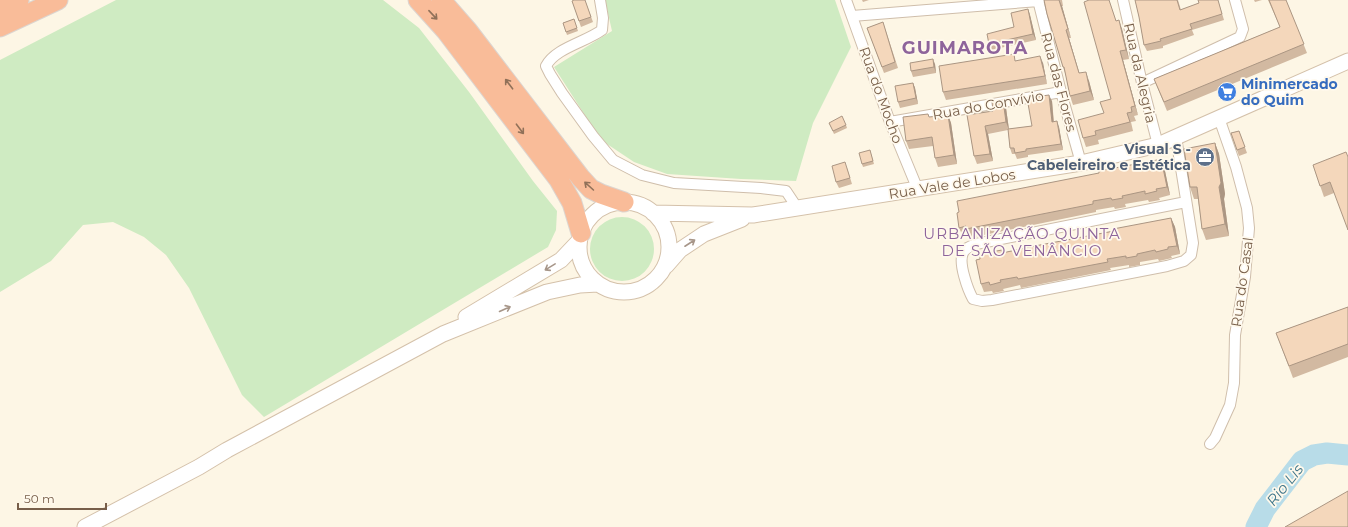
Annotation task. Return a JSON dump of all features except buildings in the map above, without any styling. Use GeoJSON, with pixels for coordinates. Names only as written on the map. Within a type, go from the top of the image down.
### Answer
{"type":"FeatureCollection","features":[{"type":"Feature","properties":{"kind":"highway"},"geometry":{"type":"LineString","coordinates":[[0,9],[58,0]]}},
{"type":"Feature","properties":{"kind":"highway"},"geometry":{"type":"LineString","coordinates":[[418,0],[446,31],[559,180],[572,203],[580,237]]}},
{"type":"Feature","properties":{"kind":"highway"},"geometry":{"type":"LineString","coordinates":[[441,0],[468,31],[591,189],[624,202]]}},
{"type":"Feature","properties":{"kind":"highway"},"geometry":{"type":"LineString","coordinates":[[0,27],[26,6]]}},
{"type":"Feature","properties":{"kind":"highway"},"geometry":{"type":"LineString","coordinates":[[0,35],[26,6]]}},
{"type":"Feature","properties":{"kind":"main road","name":"Rua Vale de Lobos"},"geometry":{"type":"LineString","coordinates":[[753,215],[1081,163],[1158,145],[1348,61]]}},
{"type":"Feature","properties":{"kind":"main road"},"geometry":{"type":"LineString","coordinates":[[443,334],[470,314],[561,260],[580,237],[586,223],[593,214],[602,207],[613,203],[624,202],[640,205],[653,213],[661,222],[667,234],[669,246],[663,270]]}},
{"type":"Feature","properties":{"kind":"main road"},"geometry":{"type":"LineString","coordinates":[[653,213],[753,215]]}},
{"type":"Feature","properties":{"kind":"main road"},"geometry":{"type":"LineString","coordinates":[[580,237],[579,253],[582,265],[589,276],[598,284],[609,290],[624,292],[640,290],[653,282],[680,250],[704,234],[753,215]]}},
{"type":"Feature","properties":{"kind":"main road"},"geometry":{"type":"LineString","coordinates":[[85,527],[192,471],[227,450],[443,334],[547,292],[580,285],[598,284]]}},
{"type":"Feature","properties":{"kind":"street"},"geometry":{"type":"LineString","coordinates":[[600,0],[603,18],[602,30],[550,58],[546,66],[584,124],[613,160],[642,175],[674,183],[762,188],[786,191],[798,209]]}},
{"type":"Feature","properties":{"kind":"street","name":"Rua do Mocho"},"geometry":{"type":"LineString","coordinates":[[846,0],[890,122],[918,190]]}},
{"type":"Feature","properties":{"kind":"street"},"geometry":{"type":"LineString","coordinates":[[852,16],[1039,0]]}},
{"type":"Feature","properties":{"kind":"street","name":"Rua das Flores"},"geometry":{"type":"LineString","coordinates":[[1039,0],[1061,92],[1081,163]]}},
{"type":"Feature","properties":{"kind":"street","name":"Rua da Alegria"},"geometry":{"type":"LineString","coordinates":[[1123,0],[1158,145]]}},
{"type":"Feature","properties":{"kind":"street"},"geometry":{"type":"LineString","coordinates":[[1142,83],[1237,40],[1243,29],[1235,0]]}},
{"type":"Feature","properties":{"kind":"street","name":"Rua do Convívio"},"geometry":{"type":"LineString","coordinates":[[890,122],[1061,92]]}},
{"type":"Feature","properties":{"kind":"street","name":"Rua do Casal"},"geometry":{"type":"LineString","coordinates":[[1210,444],[1215,438],[1230,405],[1234,383],[1235,335],[1245,277],[1249,228],[1247,208],[1236,167],[1219,118]]}},
{"type":"Feature","properties":{"kind":"street"},"geometry":{"type":"LineString","coordinates":[[1176,137],[1186,202],[1192,243],[1191,254],[1184,261],[1167,266],[992,300],[982,301],[973,299],[968,290],[961,260],[967,247],[1186,202]]}},
{"type":"Feature","properties":{"kind":"green space"},"geometry":{"type":"Polygon","coordinates":[[[116,0],[383,0],[419,28],[469,92],[533,181],[557,211],[556,230],[548,247],[264,417],[242,395],[189,288],[166,255],[144,237],[113,222],[83,225],[51,261],[0,292],[0,60],[116,0]]]}},
{"type":"Feature","properties":{"kind":"green space"},"geometry":{"type":"Polygon","coordinates":[[[605,0],[835,0],[851,47],[813,123],[796,181],[667,174],[634,162],[607,144],[595,131],[554,67],[612,31],[605,0]]]}},
{"type":"Feature","properties":{"kind":"green space"},"geometry":{"type":"Polygon","coordinates":[[[616,217],[628,217],[645,226],[652,237],[654,249],[652,261],[645,272],[628,281],[616,281],[604,276],[595,267],[590,255],[590,243],[595,231],[604,222],[616,217]]]}},
{"type":"Feature","properties":{"kind":"waterway","name":"Rio Lis"},"geometry":{"type":"LineString","coordinates":[[1256,527],[1265,509],[1302,461],[1314,455],[1327,453],[1348,455]]}},
{"type":"Feature","properties":{"kind":"place","name":"Minimercado do Quim"},"geometry":{"type":"Point","coordinates":[1227,92]}},
{"type":"Feature","properties":{"kind":"place","name":"Visual S - Cabeleireiro e Estética"},"geometry":{"type":"Point","coordinates":[1205,157]}},
{"type":"Feature","properties":{"kind":"district","name":"GUIMAROTA"},"geometry":{"type":"Point","coordinates":[965,48]}},
{"type":"Feature","properties":{"kind":"district","name":"URBANIZAÇÃO QUINTA DE SÃO VENÂNCIO"},"geometry":{"type":"Point","coordinates":[1022,242]}}]}
